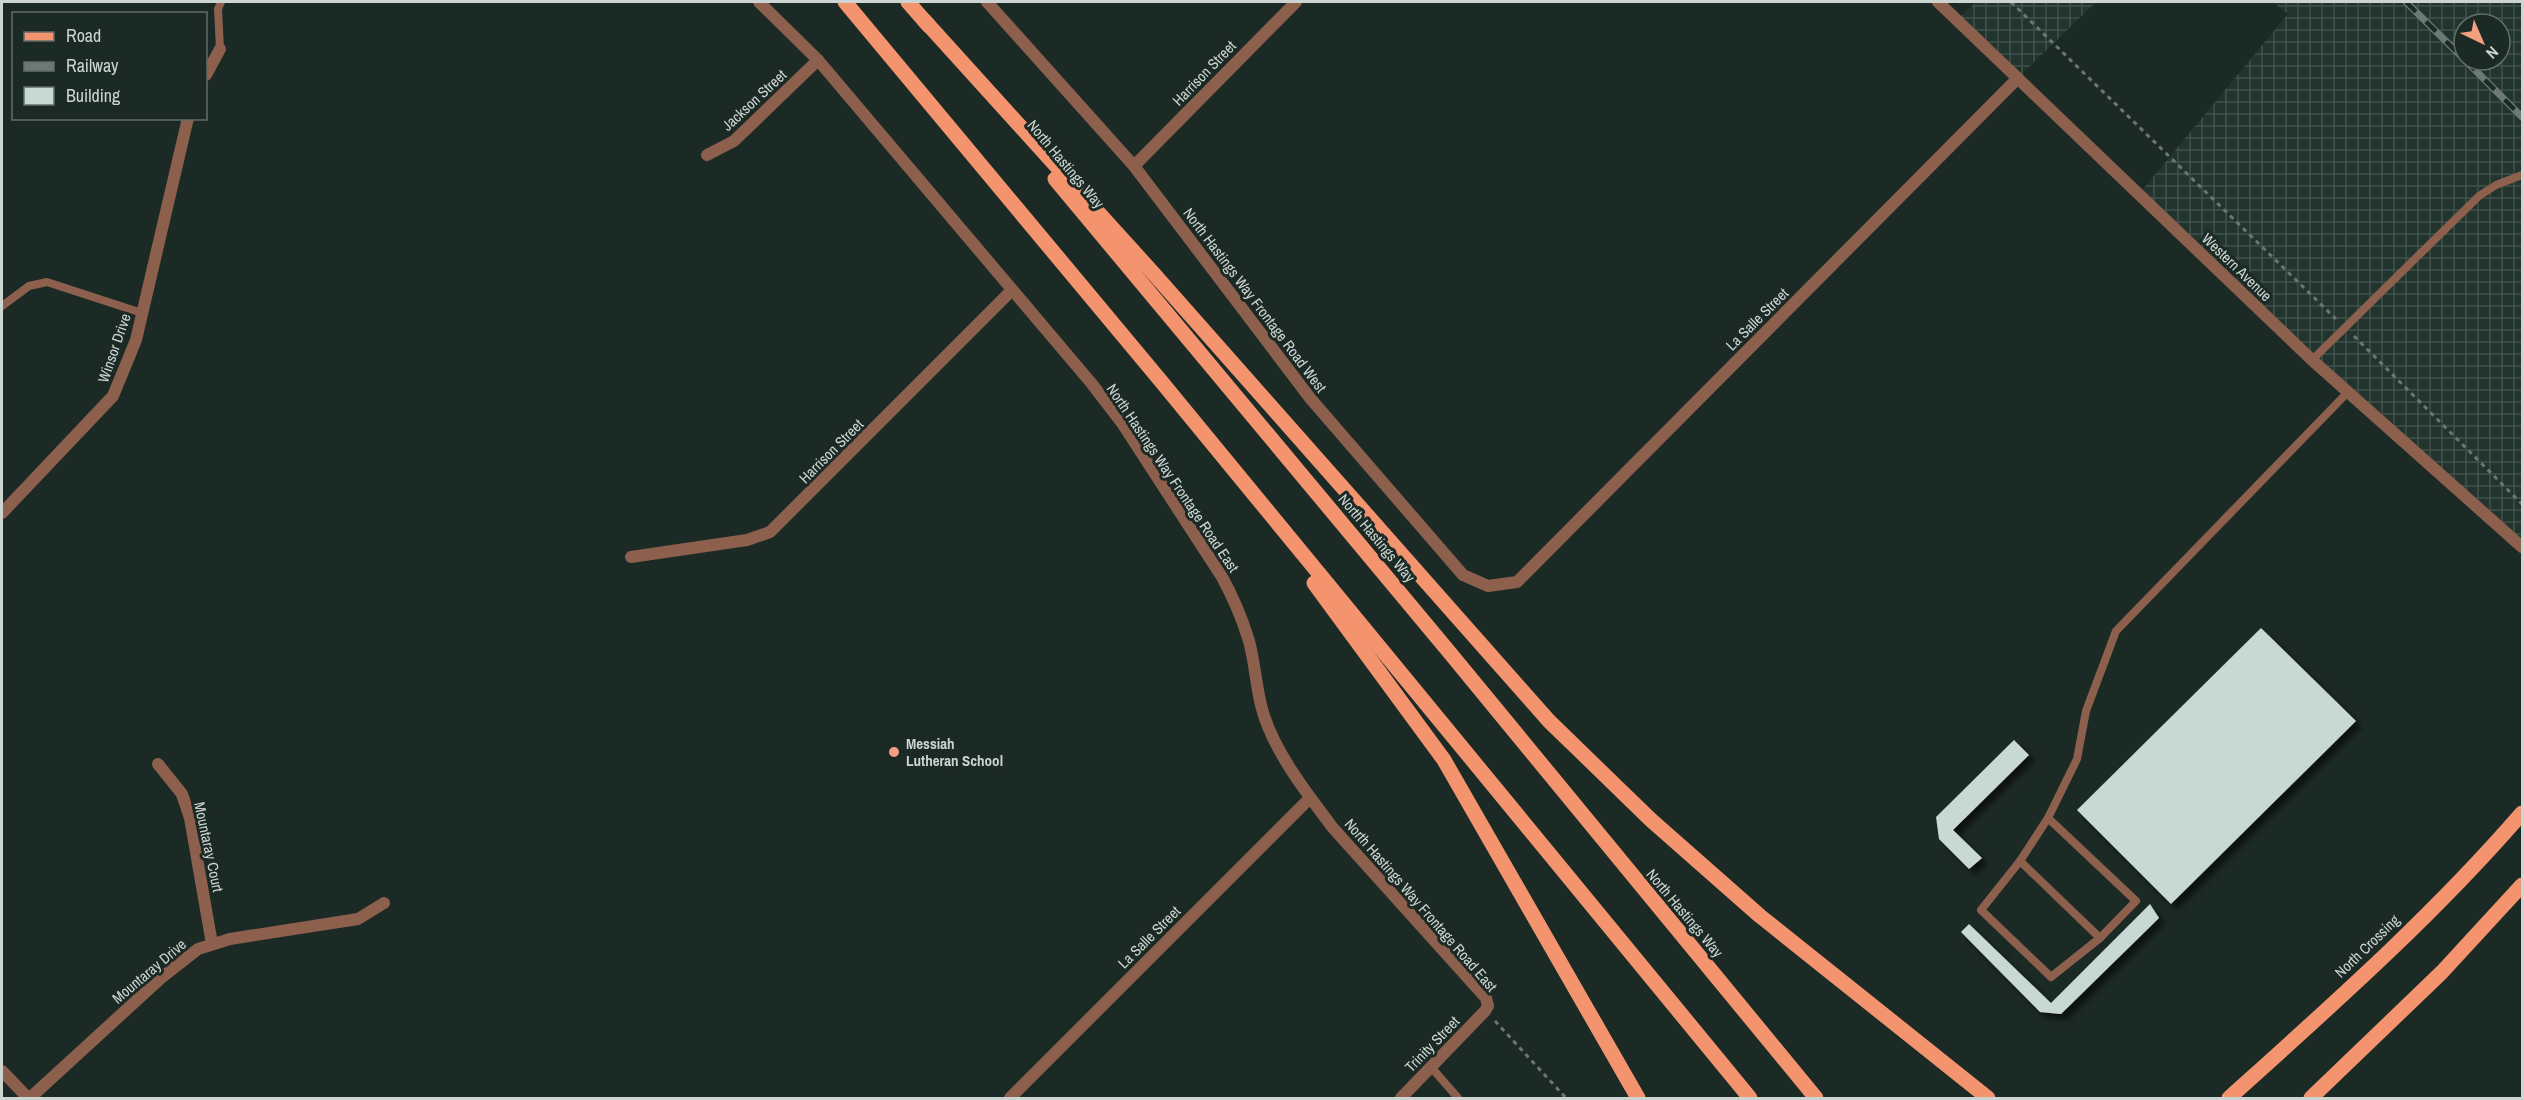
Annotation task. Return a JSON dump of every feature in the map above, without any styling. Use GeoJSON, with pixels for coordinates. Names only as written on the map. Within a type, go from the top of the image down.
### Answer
{"type":"FeatureCollection","features":[{"type":"Feature","properties":{"kind":"main road"},"geometry":{"type":"LineString","coordinates":[[845,2],[1160,380],[1750,1098]]}},
{"type":"Feature","properties":{"kind":"main road","name":"North Hastings Way"},"geometry":{"type":"LineString","coordinates":[[908,2],[1816,1098]]}},
{"type":"Feature","properties":{"kind":"main road"},"geometry":{"type":"LineString","coordinates":[[924,20],[1154,274],[1549,721],[1651,820],[1760,916],[1988,1098]]}},
{"type":"Feature","properties":{"kind":"main road"},"geometry":{"type":"LineString","coordinates":[[1160,380],[1444,760],[1638,1098]]}},
{"type":"Feature","properties":{"kind":"main road","name":"North Crossing"},"geometry":{"type":"LineString","coordinates":[[2229,1098],[2377,962],[2459,882],[2523,813]]}},
{"type":"Feature","properties":{"kind":"main road"},"geometry":{"type":"LineString","coordinates":[[2313,1097],[2442,972],[2523,885]]}},
{"type":"Feature","properties":{"kind":"street","name":"North Hastings Way Frontage Road East"},"geometry":{"type":"LineString","coordinates":[[759,2],[818,60],[1092,384],[1122,423],[1222,577],[1236,603],[1249,642],[1262,709],[1272,736],[1310,798],[1332,828],[1486,998],[1488,1006],[1485,1011]]}},
{"type":"Feature","properties":{"kind":"street","name":"North Hastings Way Frontage Road West"},"geometry":{"type":"LineString","coordinates":[[987,2],[1134,166],[1310,398],[1463,575],[1488,586],[1517,582]]}},
{"type":"Feature","properties":{"kind":"street","name":"Harrison Street"},"geometry":{"type":"LineString","coordinates":[[1134,166],[1296,2]]}},
{"type":"Feature","properties":{"kind":"street","name":"Western Avenue"},"geometry":{"type":"LineString","coordinates":[[1938,2],[2312,360],[2523,547]]}},
{"type":"Feature","properties":{"kind":"street"},"geometry":{"type":"LineString","coordinates":[[207,73],[220,49]]}},
{"type":"Feature","properties":{"kind":"street","name":"Jackson Street"},"geometry":{"type":"LineString","coordinates":[[707,155],[734,141],[818,60]]}},
{"type":"Feature","properties":{"kind":"street","name":"La Salle Street"},"geometry":{"type":"LineString","coordinates":[[1517,582],[2018,78]]}},
{"type":"Feature","properties":{"kind":"street","name":"Winsor Drive"},"geometry":{"type":"LineString","coordinates":[[2,513],[113,396],[135,340],[188,120]]}},
{"type":"Feature","properties":{"kind":"street","name":"Harrison Street"},"geometry":{"type":"LineString","coordinates":[[631,557],[747,540],[770,532],[1012,290]]}},
{"type":"Feature","properties":{"kind":"street","name":"Mountaray Court"},"geometry":{"type":"LineString","coordinates":[[158,764],[182,794],[190,818],[213,944]]}},
{"type":"Feature","properties":{"kind":"street","name":"La Salle Street"},"geometry":{"type":"LineString","coordinates":[[1010,1098],[1310,798]]}},
{"type":"Feature","properties":{"kind":"street","name":"Mountaray Drive"},"geometry":{"type":"LineString","coordinates":[[29,1098],[185,957],[230,939],[358,920],[384,903]]}},
{"type":"Feature","properties":{"kind":"street","name":"Trinity Street"},"geometry":{"type":"LineString","coordinates":[[1401,1098],[1485,1011]]}},
{"type":"Feature","properties":{"kind":"street"},"geometry":{"type":"LineString","coordinates":[[2,1071],[29,1098]]}},
{"type":"Feature","properties":{"kind":"lane"},"geometry":{"type":"LineString","coordinates":[[220,49],[218,9],[221,2]]}},
{"type":"Feature","properties":{"kind":"lane"},"geometry":{"type":"LineString","coordinates":[[2312,360],[2480,196],[2496,184],[2523,175]]}},
{"type":"Feature","properties":{"kind":"lane"},"geometry":{"type":"LineString","coordinates":[[2,306],[29,286],[47,282],[142,313]]}},
{"type":"Feature","properties":{"kind":"lane"},"geometry":{"type":"LineString","coordinates":[[2048,818],[2136,901],[2100,938],[2050,977],[1981,910],[2020,861],[2048,818],[2077,759],[2086,711],[2116,631],[2348,392]]}},
{"type":"Feature","properties":{"kind":"lane"},"geometry":{"type":"LineString","coordinates":[[2020,861],[2100,938]]}},
{"type":"Feature","properties":{"kind":"lane"},"geometry":{"type":"LineString","coordinates":[[1431,1067],[1458,1098]]}},
{"type":"Feature","properties":{"kind":"path"},"geometry":{"type":"LineString","coordinates":[[2011,2],[2523,504]]}},
{"type":"Feature","properties":{"kind":"path"},"geometry":{"type":"LineString","coordinates":[[1485,1011],[1566,1098]]}},
{"type":"Feature","properties":{"kind":"shaded area"},"geometry":{"type":"Polygon","coordinates":[[[1976,2],[2096,2],[2018,78],[1957,20],[1976,2]]]}},
{"type":"Feature","properties":{"kind":"shaded area"},"geometry":{"type":"Polygon","coordinates":[[[2273,2],[2522,2],[2522,547],[2139,194],[2288,14],[2273,2]]]}},
{"type":"Feature","properties":{"kind":"building"},"geometry":{"type":"Polygon","coordinates":[[[2261,628],[2356,721],[2171,904],[2077,810],[2261,628]]]}},
{"type":"Feature","properties":{"kind":"building"},"geometry":{"type":"Polygon","coordinates":[[[2014,740],[2029,755],[1953,830],[1982,858],[1969,869],[1939,839],[1936,817],[2014,740]]]}},
{"type":"Feature","properties":{"kind":"building"},"geometry":{"type":"Polygon","coordinates":[[[2150,904],[2159,918],[2061,1014],[2040,1012],[1961,932],[1969,924],[2051,1003],[2150,904]]]}},
{"type":"Feature","properties":{"kind":"railway"},"geometry":{"type":"LineString","coordinates":[[2406,2],[2452,47]]}},
{"type":"Feature","properties":{"kind":"railway"},"geometry":{"type":"LineString","coordinates":[[2477,72],[2522,117]]}},
{"type":"Feature","properties":{"kind":"place","name":"Messiah Lutheran School"},"geometry":{"type":"Point","coordinates":[894,752]}}]}
